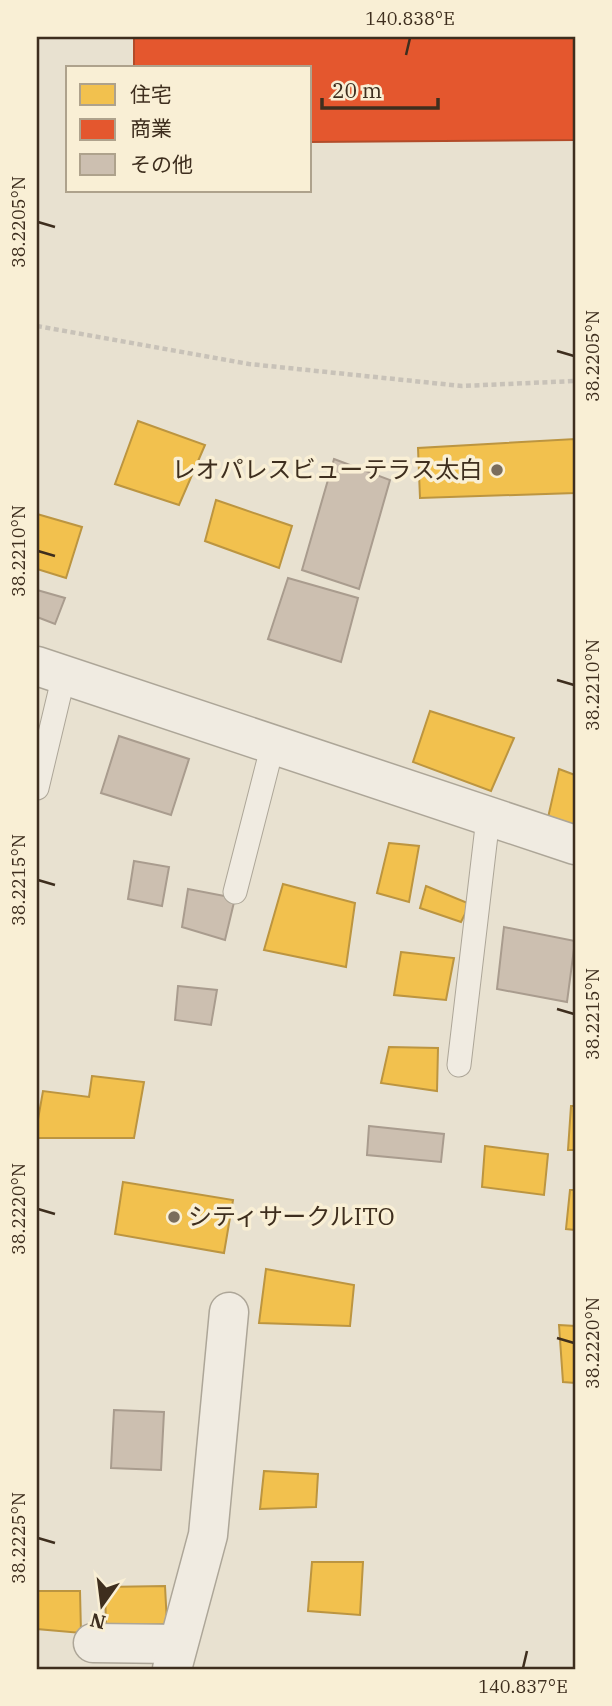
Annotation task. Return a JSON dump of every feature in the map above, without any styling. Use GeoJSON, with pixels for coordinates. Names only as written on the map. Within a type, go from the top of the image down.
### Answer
{"type":"FeatureCollection","features":[{"type":"Feature","properties":{"kind":"street"},"geometry":{"type":"LineString","coordinates":[[50,670],[575,845]]}},
{"type":"Feature","properties":{"kind":"street"},"geometry":{"type":"LineString","coordinates":[[93,1643],[175,1657],[208,1535],[229,1312]]}},
{"type":"Feature","properties":{"kind":"lane"},"geometry":{"type":"LineString","coordinates":[[37,788],[50,670]]}},
{"type":"Feature","properties":{"kind":"lane"},"geometry":{"type":"LineString","coordinates":[[235,892],[273,744]]}},
{"type":"Feature","properties":{"kind":"lane"},"geometry":{"type":"LineString","coordinates":[[459,1065],[488,818]]}},
{"type":"Feature","properties":{"kind":"path"},"geometry":{"type":"LineString","coordinates":[[37,326],[249,364],[462,386],[575,381]]}},
{"type":"Feature","properties":{"kind":"building: 住宅"},"geometry":{"type":"Polygon","coordinates":[[[138,421],[205,445],[179,505],[115,484],[138,421]]]}},
{"type":"Feature","properties":{"kind":"building: 住宅","name":"レオパレスビューテラス太白"},"geometry":{"type":"Polygon","coordinates":[[[575,439],[575,493],[420,498],[418,448],[575,439]]]}},
{"type":"Feature","properties":{"kind":"building: 住宅"},"geometry":{"type":"Polygon","coordinates":[[[216,500],[292,526],[279,568],[205,541],[216,500]]]}},
{"type":"Feature","properties":{"kind":"building: 住宅"},"geometry":{"type":"Polygon","coordinates":[[[37,514],[82,527],[66,578],[37,569],[37,514]]]}},
{"type":"Feature","properties":{"kind":"building: 住宅"},"geometry":{"type":"Polygon","coordinates":[[[430,711],[514,738],[491,791],[413,762],[430,711]]]}},
{"type":"Feature","properties":{"kind":"building: 住宅"},"geometry":{"type":"Polygon","coordinates":[[[559,769],[575,775],[575,829],[547,822],[559,769]]]}},
{"type":"Feature","properties":{"kind":"building: 住宅"},"geometry":{"type":"Polygon","coordinates":[[[389,843],[419,846],[409,902],[377,893],[389,843]]]}},
{"type":"Feature","properties":{"kind":"building: 住宅"},"geometry":{"type":"Polygon","coordinates":[[[283,884],[355,903],[346,967],[264,950],[283,884]]]}},
{"type":"Feature","properties":{"kind":"building: 住宅"},"geometry":{"type":"Polygon","coordinates":[[[426,886],[470,904],[461,922],[420,908],[426,886]]]}},
{"type":"Feature","properties":{"kind":"building: 住宅"},"geometry":{"type":"Polygon","coordinates":[[[401,952],[454,958],[446,1000],[394,995],[401,952]]]}},
{"type":"Feature","properties":{"kind":"building: 住宅"},"geometry":{"type":"Polygon","coordinates":[[[389,1047],[438,1048],[437,1091],[381,1083],[389,1047]]]}},
{"type":"Feature","properties":{"kind":"building: 住宅"},"geometry":{"type":"Polygon","coordinates":[[[92,1076],[144,1082],[134,1138],[37,1138],[43,1091],[89,1097],[92,1076]]]}},
{"type":"Feature","properties":{"kind":"building: 住宅"},"geometry":{"type":"Polygon","coordinates":[[[571,1106],[575,1106],[575,1150],[568,1150],[571,1106]]]}},
{"type":"Feature","properties":{"kind":"building: 住宅"},"geometry":{"type":"Polygon","coordinates":[[[485,1146],[548,1154],[544,1195],[482,1187],[485,1146]]]}},
{"type":"Feature","properties":{"kind":"building: 住宅","name":"シティサークルITO"},"geometry":{"type":"Polygon","coordinates":[[[123,1182],[233,1200],[224,1253],[115,1234],[123,1182]]]}},
{"type":"Feature","properties":{"kind":"building: 住宅"},"geometry":{"type":"Polygon","coordinates":[[[570,1190],[575,1190],[575,1230],[566,1229],[570,1190]]]}},
{"type":"Feature","properties":{"kind":"building: 住宅"},"geometry":{"type":"Polygon","coordinates":[[[266,1269],[354,1285],[350,1326],[259,1323],[266,1269]]]}},
{"type":"Feature","properties":{"kind":"building: 住宅"},"geometry":{"type":"Polygon","coordinates":[[[559,1325],[575,1326],[575,1383],[563,1382],[559,1325]]]}},
{"type":"Feature","properties":{"kind":"building: 住宅"},"geometry":{"type":"Polygon","coordinates":[[[264,1471],[318,1474],[316,1507],[260,1509],[264,1471]]]}},
{"type":"Feature","properties":{"kind":"building: 住宅"},"geometry":{"type":"Polygon","coordinates":[[[312,1562],[363,1562],[360,1615],[308,1611],[312,1562]]]}},
{"type":"Feature","properties":{"kind":"building: 住宅"},"geometry":{"type":"Polygon","coordinates":[[[165,1586],[167,1624],[106,1626],[105,1587],[165,1586]]]}},
{"type":"Feature","properties":{"kind":"building: 住宅"},"geometry":{"type":"Polygon","coordinates":[[[37,1591],[80,1591],[81,1633],[37,1629],[37,1591]]]}},
{"type":"Feature","properties":{"kind":"building: 商業"},"geometry":{"type":"Polygon","coordinates":[[[134,37],[575,37],[575,140],[312,142],[312,66],[134,66],[134,37]]]}},
{"type":"Feature","properties":{"kind":"building: その他"},"geometry":{"type":"Polygon","coordinates":[[[334,459],[390,480],[359,589],[302,570],[334,459]]]}},
{"type":"Feature","properties":{"kind":"building: その他"},"geometry":{"type":"Polygon","coordinates":[[[288,578],[358,598],[341,662],[268,639],[288,578]]]}},
{"type":"Feature","properties":{"kind":"building: その他"},"geometry":{"type":"Polygon","coordinates":[[[37,590],[65,598],[55,624],[37,617],[37,590]]]}},
{"type":"Feature","properties":{"kind":"building: その他"},"geometry":{"type":"Polygon","coordinates":[[[119,736],[189,759],[171,815],[101,793],[119,736]]]}},
{"type":"Feature","properties":{"kind":"building: その他"},"geometry":{"type":"Polygon","coordinates":[[[134,861],[169,867],[162,906],[128,899],[134,861]]]}},
{"type":"Feature","properties":{"kind":"building: その他"},"geometry":{"type":"Polygon","coordinates":[[[188,889],[235,898],[225,940],[182,927],[188,889]]]}},
{"type":"Feature","properties":{"kind":"building: その他"},"geometry":{"type":"Polygon","coordinates":[[[504,927],[575,941],[567,1002],[497,989],[504,927]]]}},
{"type":"Feature","properties":{"kind":"building: その他"},"geometry":{"type":"Polygon","coordinates":[[[178,986],[217,990],[211,1025],[175,1020],[178,986]]]}},
{"type":"Feature","properties":{"kind":"building: その他"},"geometry":{"type":"Polygon","coordinates":[[[369,1126],[444,1134],[441,1162],[367,1155],[369,1126]]]}},
{"type":"Feature","properties":{"kind":"building: その他"},"geometry":{"type":"Polygon","coordinates":[[[114,1410],[164,1412],[161,1470],[111,1468],[114,1410]]]}},
{"type":"Feature","properties":{"kind":"place","name":"レオパレスビューテラス太白"},"geometry":{"type":"Point","coordinates":[497,470]}},
{"type":"Feature","properties":{"kind":"place","name":"シティサークルITO"},"geometry":{"type":"Point","coordinates":[174,1217]}}]}
